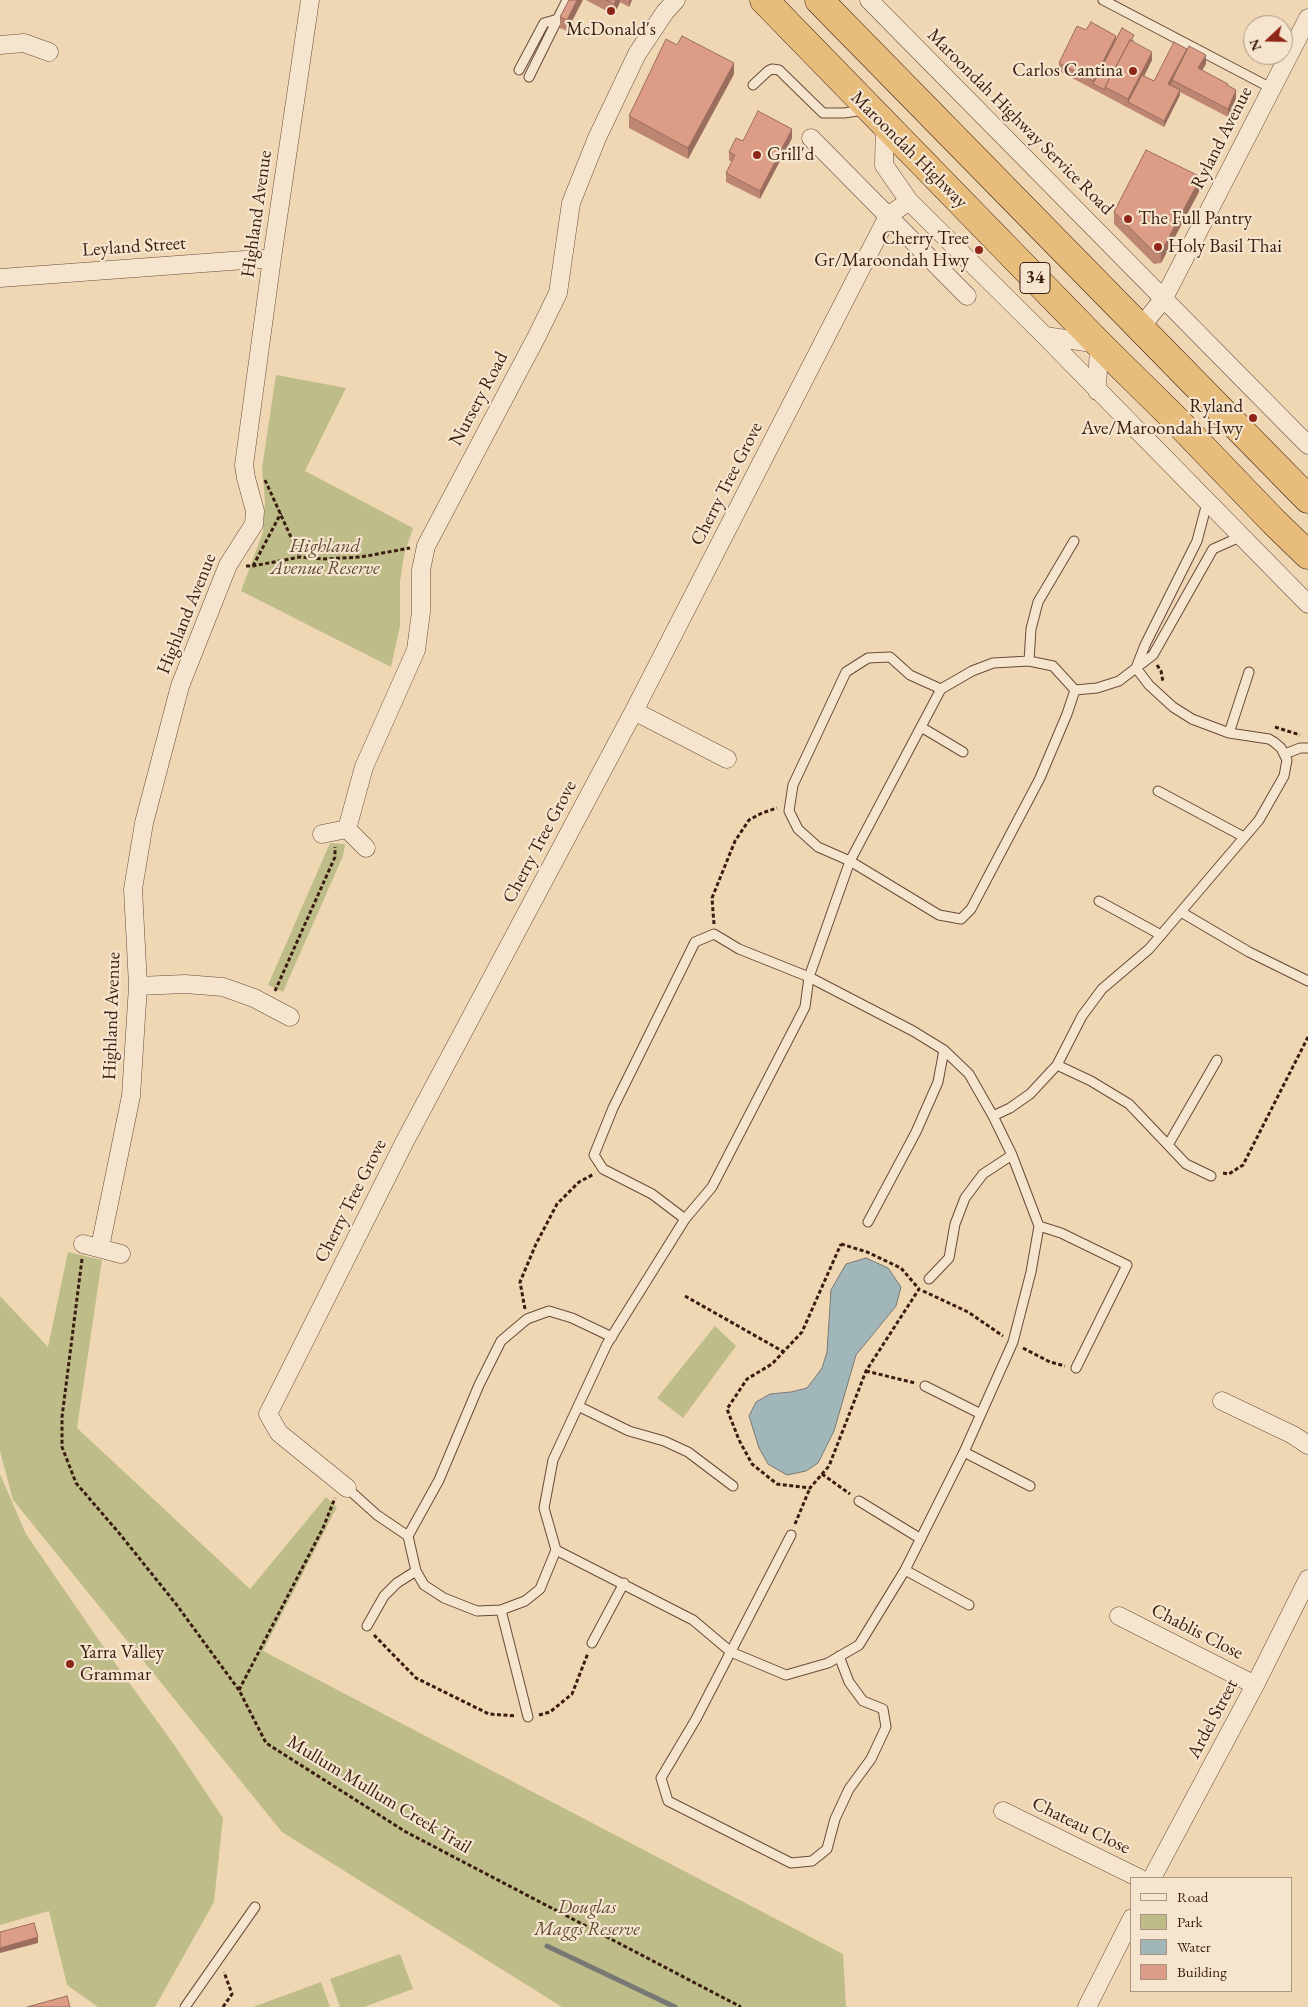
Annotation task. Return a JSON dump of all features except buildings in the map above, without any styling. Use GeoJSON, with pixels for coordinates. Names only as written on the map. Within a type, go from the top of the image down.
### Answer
{"type":"FeatureCollection","features":[{"type":"Feature","properties":{"kind":"highway","name":"Maroondah Highway"},"geometry":{"type":"LineString","coordinates":[[764,0],[1099,344],[1308,555]]}},
{"type":"Feature","properties":{"kind":"highway","name":"34"},"geometry":{"type":"LineString","coordinates":[[819,0],[1308,499]]}},
{"type":"Feature","properties":{"kind":"highway"},"geometry":{"type":"LineString","coordinates":[[1177,421],[1205,392]]}},
{"type":"Feature","properties":{"kind":"street","name":"Highland Avenue"},"geometry":{"type":"LineString","coordinates":[[92,1246],[130,1096],[138,986],[133,889],[144,824],[180,686],[228,565],[254,524],[255,511],[244,465],[310,0]]}},
{"type":"Feature","properties":{"kind":"street","name":"Nursery Road"},"geometry":{"type":"LineString","coordinates":[[334,832],[416,650],[422,612],[421,570],[426,546],[558,293],[571,202],[597,138],[636,54],[665,12],[676,0]]}},
{"type":"Feature","properties":{"kind":"street","name":"Maroondah Highway Service Road"},"geometry":{"type":"LineString","coordinates":[[869,0],[1308,445]]}},
{"type":"Feature","properties":{"kind":"street","name":"Ryland Avenue"},"geometry":{"type":"LineString","coordinates":[[1141,328],[1164,298],[1308,18]]}},
{"type":"Feature","properties":{"kind":"street"},"geometry":{"type":"LineString","coordinates":[[0,45],[24,43],[49,52]]}},
{"type":"Feature","properties":{"kind":"street"},"geometry":{"type":"LineString","coordinates":[[877,116],[884,165],[909,201],[1045,336],[1308,604]]}},
{"type":"Feature","properties":{"kind":"street"},"geometry":{"type":"LineString","coordinates":[[811,138],[967,296]]}},
{"type":"Feature","properties":{"kind":"street","name":"Cherry Tree Grove"},"geometry":{"type":"LineString","coordinates":[[344,1486],[279,1432],[268,1414],[408,1134],[634,710],[888,216],[909,201]]}},
{"type":"Feature","properties":{"kind":"street","name":"Leyland Street"},"geometry":{"type":"LineString","coordinates":[[0,278],[272,258]]}},
{"type":"Feature","properties":{"kind":"street"},"geometry":{"type":"LineString","coordinates":[[1045,336],[1099,344],[1097,391]]}},
{"type":"Feature","properties":{"kind":"street"},"geometry":{"type":"LineString","coordinates":[[634,710],[727,759]]}},
{"type":"Feature","properties":{"kind":"street"},"geometry":{"type":"LineString","coordinates":[[334,832],[366,848]]}},
{"type":"Feature","properties":{"kind":"street"},"geometry":{"type":"LineString","coordinates":[[138,986],[185,984],[223,988],[254,998],[290,1017]]}},
{"type":"Feature","properties":{"kind":"street"},"geometry":{"type":"LineString","coordinates":[[92,1246],[121,1254]]}},
{"type":"Feature","properties":{"kind":"street"},"geometry":{"type":"LineString","coordinates":[[1222,1401],[1293,1435],[1308,1445]]}},
{"type":"Feature","properties":{"kind":"street","name":"Ardel Street"},"geometry":{"type":"LineString","coordinates":[[1153,1877],[1255,1685],[1308,1579]]}},
{"type":"Feature","properties":{"kind":"street","name":"Chablis Close"},"geometry":{"type":"LineString","coordinates":[[1119,1616],[1255,1685]]}},
{"type":"Feature","properties":{"kind":"street","name":"Chateau Close"},"geometry":{"type":"LineString","coordinates":[[1003,1811],[1137,1877]]}},
{"type":"Feature","properties":{"kind":"street"},"geometry":{"type":"LineString","coordinates":[[1087,2007],[1130,1922]]}},
{"type":"Feature","properties":{"kind":"lane"},"geometry":{"type":"LineString","coordinates":[[529,77],[567,0]]}},
{"type":"Feature","properties":{"kind":"lane"},"geometry":{"type":"LineString","coordinates":[[1103,0],[1271,88]]}},
{"type":"Feature","properties":{"kind":"lane"},"geometry":{"type":"LineString","coordinates":[[519,70],[544,23],[558,19]]}},
{"type":"Feature","properties":{"kind":"lane"},"geometry":{"type":"LineString","coordinates":[[753,85],[768,71],[772,69],[779,70],[823,113],[877,116]]}},
{"type":"Feature","properties":{"kind":"lane"},"geometry":{"type":"LineString","coordinates":[[1136,668],[1145,645],[1197,541],[1207,503]]}},
{"type":"Feature","properties":{"kind":"lane"},"geometry":{"type":"LineString","coordinates":[[1074,690],[1108,686],[1119,681],[1153,655],[1213,549],[1240,536]]}},
{"type":"Feature","properties":{"kind":"lane"},"geometry":{"type":"LineString","coordinates":[[1029,661],[1030,629],[1038,602],[1074,541]]}},
{"type":"Feature","properties":{"kind":"lane"},"geometry":{"type":"LineString","coordinates":[[941,689],[910,675],[890,657],[868,658],[846,672],[793,785],[789,811],[798,829],[818,847],[850,861],[939,915],[961,919],[970,909],[1040,778],[1067,714],[1074,690]]}},
{"type":"Feature","properties":{"kind":"lane"},"geometry":{"type":"LineString","coordinates":[[612,1337],[572,1318],[549,1311],[527,1319],[501,1341],[479,1385],[438,1480],[408,1536],[416,1571],[424,1585],[444,1598],[477,1612],[500,1610],[525,1601],[540,1590],[556,1550],[544,1508],[553,1460],[612,1337],[685,1219],[712,1186],[805,1007],[809,977],[850,861],[941,689],[972,671],[993,663],[1029,661],[1053,666],[1074,690]]}},
{"type":"Feature","properties":{"kind":"lane"},"geometry":{"type":"LineString","coordinates":[[993,1116],[1010,1108],[1030,1094],[1057,1065],[1082,1016],[1102,989],[1149,949],[1181,912],[1259,820],[1284,776],[1286,767],[1285,754],[1278,744],[1269,739],[1229,733],[1192,719],[1173,707],[1149,684],[1136,668]]}},
{"type":"Feature","properties":{"kind":"lane"},"geometry":{"type":"LineString","coordinates":[[1229,733],[1249,672]]}},
{"type":"Feature","properties":{"kind":"lane"},"geometry":{"type":"LineString","coordinates":[[922,727],[964,752]]}},
{"type":"Feature","properties":{"kind":"lane"},"geometry":{"type":"LineString","coordinates":[[1285,754],[1300,748],[1308,748]]}},
{"type":"Feature","properties":{"kind":"lane"},"geometry":{"type":"LineString","coordinates":[[1158,791],[1244,837]]}},
{"type":"Feature","properties":{"kind":"lane"},"geometry":{"type":"LineString","coordinates":[[1098,901],[1161,935]]}},
{"type":"Feature","properties":{"kind":"lane"},"geometry":{"type":"LineString","coordinates":[[1181,912],[1249,952],[1308,981]]}},
{"type":"Feature","properties":{"kind":"lane"},"geometry":{"type":"LineString","coordinates":[[556,1550],[624,1583],[693,1620],[732,1652],[786,1675],[828,1663],[859,1645],[905,1570],[921,1539],[964,1452],[1013,1342],[1031,1272],[1039,1226],[1012,1155],[993,1116],[969,1074],[944,1050],[913,1030],[809,977],[739,948],[714,934],[695,942],[613,1108],[594,1155],[603,1169],[652,1194],[685,1219]]}},
{"type":"Feature","properties":{"kind":"lane"},"geometry":{"type":"LineString","coordinates":[[868,1222],[924,1115],[938,1082],[944,1050]]}},
{"type":"Feature","properties":{"kind":"lane"},"geometry":{"type":"LineString","coordinates":[[1168,1145],[1217,1060]]}},
{"type":"Feature","properties":{"kind":"lane"},"geometry":{"type":"LineString","coordinates":[[1057,1065],[1091,1081],[1129,1104],[1186,1164],[1211,1176]]}},
{"type":"Feature","properties":{"kind":"lane"},"geometry":{"type":"LineString","coordinates":[[930,1279],[949,1258],[955,1224],[965,1198],[983,1174],[1012,1155]]}},
{"type":"Feature","properties":{"kind":"lane"},"geometry":{"type":"LineString","coordinates":[[1039,1226],[1061,1233],[1127,1265],[1076,1368]]}},
{"type":"Feature","properties":{"kind":"lane"},"geometry":{"type":"LineString","coordinates":[[925,1386],[981,1414]]}},
{"type":"Feature","properties":{"kind":"lane"},"geometry":{"type":"LineString","coordinates":[[578,1406],[629,1431],[664,1441],[688,1452],[733,1486]]}},
{"type":"Feature","properties":{"kind":"lane"},"geometry":{"type":"LineString","coordinates":[[964,1452],[1030,1486]]}},
{"type":"Feature","properties":{"kind":"lane"},"geometry":{"type":"LineString","coordinates":[[344,1486],[377,1515],[408,1536]]}},
{"type":"Feature","properties":{"kind":"lane"},"geometry":{"type":"LineString","coordinates":[[859,1501],[921,1539]]}},
{"type":"Feature","properties":{"kind":"lane"},"geometry":{"type":"LineString","coordinates":[[791,1535],[758,1597],[732,1652],[662,1778],[668,1801],[791,1863],[812,1861],[827,1849],[835,1819],[849,1789],[871,1759],[886,1728],[883,1709],[863,1701],[849,1682],[839,1656]]}},
{"type":"Feature","properties":{"kind":"lane"},"geometry":{"type":"LineString","coordinates":[[905,1570],[969,1604]]}},
{"type":"Feature","properties":{"kind":"lane"},"geometry":{"type":"LineString","coordinates":[[367,1626],[384,1596],[397,1583],[416,1571]]}},
{"type":"Feature","properties":{"kind":"lane"},"geometry":{"type":"LineString","coordinates":[[592,1643],[624,1583]]}},
{"type":"Feature","properties":{"kind":"lane"},"geometry":{"type":"LineString","coordinates":[[500,1610],[528,1717]]}},
{"type":"Feature","properties":{"kind":"lane"},"geometry":{"type":"LineString","coordinates":[[185,2007],[255,1907]]}},
{"type":"Feature","properties":{"kind":"path"},"geometry":{"type":"LineString","coordinates":[[264,478],[300,557]]}},
{"type":"Feature","properties":{"kind":"path"},"geometry":{"type":"LineString","coordinates":[[253,566],[281,512]]}},
{"type":"Feature","properties":{"kind":"path"},"geometry":{"type":"LineString","coordinates":[[228,565],[253,566],[300,557],[324,559],[361,557],[426,546]]}},
{"type":"Feature","properties":{"kind":"path"},"geometry":{"type":"LineString","coordinates":[[714,934],[712,898],[735,841],[749,820],[762,813],[790,805]]}},
{"type":"Feature","properties":{"kind":"path"},"geometry":{"type":"LineString","coordinates":[[268,1005],[335,857],[334,832]]}},
{"type":"Feature","properties":{"kind":"path"},"geometry":{"type":"LineString","coordinates":[[1211,1176],[1218,1171],[1229,1174],[1243,1166],[1308,1037]]}},
{"type":"Feature","properties":{"kind":"path"},"geometry":{"type":"LineString","coordinates":[[527,1319],[520,1282],[536,1244],[558,1204],[579,1182],[603,1169]]}},
{"type":"Feature","properties":{"kind":"path"},"geometry":{"type":"LineString","coordinates":[[810,1488],[777,1484],[752,1464],[738,1440],[726,1409],[747,1379],[772,1364],[802,1332],[841,1244],[867,1252],[902,1268],[919,1289],[968,1312],[1013,1342],[1050,1362],[1076,1368]]}},
{"type":"Feature","properties":{"kind":"path","name":"Mullum Mullum Creek Trail"},"geometry":{"type":"LineString","coordinates":[[92,1246],[80,1285],[62,1418],[62,1446],[76,1483],[176,1604],[240,1690],[266,1743],[406,1832],[741,2007]]}},
{"type":"Feature","properties":{"kind":"path"},"geometry":{"type":"LineString","coordinates":[[791,1535],[810,1488],[830,1466],[866,1371],[919,1289],[930,1279]]}},
{"type":"Feature","properties":{"kind":"path"},"geometry":{"type":"LineString","coordinates":[[685,1296],[784,1352]]}},
{"type":"Feature","properties":{"kind":"path"},"geometry":{"type":"LineString","coordinates":[[866,1371],[925,1386]]}},
{"type":"Feature","properties":{"kind":"path"},"geometry":{"type":"LineString","coordinates":[[822,1474],[859,1501]]}},
{"type":"Feature","properties":{"kind":"path"},"geometry":{"type":"LineString","coordinates":[[240,1690],[344,1486]]}},
{"type":"Feature","properties":{"kind":"path"},"geometry":{"type":"LineString","coordinates":[[367,1626],[384,1647],[416,1678],[489,1714],[528,1717],[550,1712],[572,1694],[592,1643]]}},
{"type":"Feature","properties":{"kind":"path"},"geometry":{"type":"LineString","coordinates":[[219,1958],[232,1994],[223,2007]]}},
{"type":"Feature","properties":{"kind":"green space","name":"Highland Avenue Reserve"},"geometry":{"type":"Polygon","coordinates":[[[276,375],[346,388],[305,471],[413,528],[404,555],[400,582],[400,626],[391,667],[241,591],[263,532],[265,502],[262,468],[276,375]]]}},
{"type":"Feature","properties":{"kind":"green space"},"geometry":{"type":"Polygon","coordinates":[[[330,843],[345,844],[343,856],[283,992],[268,985],[330,843]]]}},
{"type":"Feature","properties":{"kind":"green space","name":"Douglas Maggs Reserve"},"geometry":{"type":"Polygon","coordinates":[[[68,1252],[102,1260],[77,1428],[250,1589],[326,1497],[337,1507],[263,1651],[843,1954],[846,2007],[562,2007],[282,1832],[13,1500],[0,1451],[0,1296],[48,1347],[68,1252]]]}},
{"type":"Feature","properties":{"kind":"green space"},"geometry":{"type":"Polygon","coordinates":[[[715,1326],[736,1346],[683,1418],[657,1398],[715,1326]]]}},
{"type":"Feature","properties":{"kind":"green space"},"geometry":{"type":"Polygon","coordinates":[[[0,1474],[26,1534],[107,1652],[173,1743],[223,1818],[214,1902],[155,2007],[98,2007],[67,1985],[49,1911],[0,1925],[0,1474]]]}},
{"type":"Feature","properties":{"kind":"green space"},"geometry":{"type":"Polygon","coordinates":[[[400,1954],[413,1989],[364,2007],[340,2007],[330,1979],[400,1954]]]}},
{"type":"Feature","properties":{"kind":"green space"},"geometry":{"type":"Polygon","coordinates":[[[321,1982],[330,2007],[253,2007],[321,1982]]]}},
{"type":"Feature","properties":{"kind":"water"},"geometry":{"type":"Polygon","coordinates":[[[866,1258],[888,1268],[901,1287],[896,1306],[856,1355],[834,1431],[818,1463],[806,1471],[787,1475],[768,1464],[759,1448],[749,1416],[756,1402],[770,1394],[807,1388],[814,1379],[822,1368],[827,1352],[831,1290],[846,1264],[866,1258]]]}},
{"type":"Feature","properties":{"kind":"waterway"},"geometry":{"type":"LineString","coordinates":[[547,1946],[675,2007]]}},
{"type":"Feature","properties":{"kind":"place","name":"McDonald's"},"geometry":{"type":"Point","coordinates":[611,11]}},
{"type":"Feature","properties":{"kind":"place","name":"Carlos Cantina"},"geometry":{"type":"Point","coordinates":[1133,71]}},
{"type":"Feature","properties":{"kind":"place","name":"Grill'd"},"geometry":{"type":"Point","coordinates":[757,155]}},
{"type":"Feature","properties":{"kind":"place","name":"The Full Pantry"},"geometry":{"type":"Point","coordinates":[1128,219]}},
{"type":"Feature","properties":{"kind":"place","name":"Holy Basil Thai"},"geometry":{"type":"Point","coordinates":[1158,247]}},
{"type":"Feature","properties":{"kind":"place","name":"Cherry Tree Gr/Maroondah Hwy"},"geometry":{"type":"Point","coordinates":[979,250]}},
{"type":"Feature","properties":{"kind":"place","name":"Ryland Ave/Maroondah Hwy"},"geometry":{"type":"Point","coordinates":[1253,418]}},
{"type":"Feature","properties":{"kind":"place","name":"Yarra Valley Grammar"},"geometry":{"type":"Point","coordinates":[70,1664]}}]}
